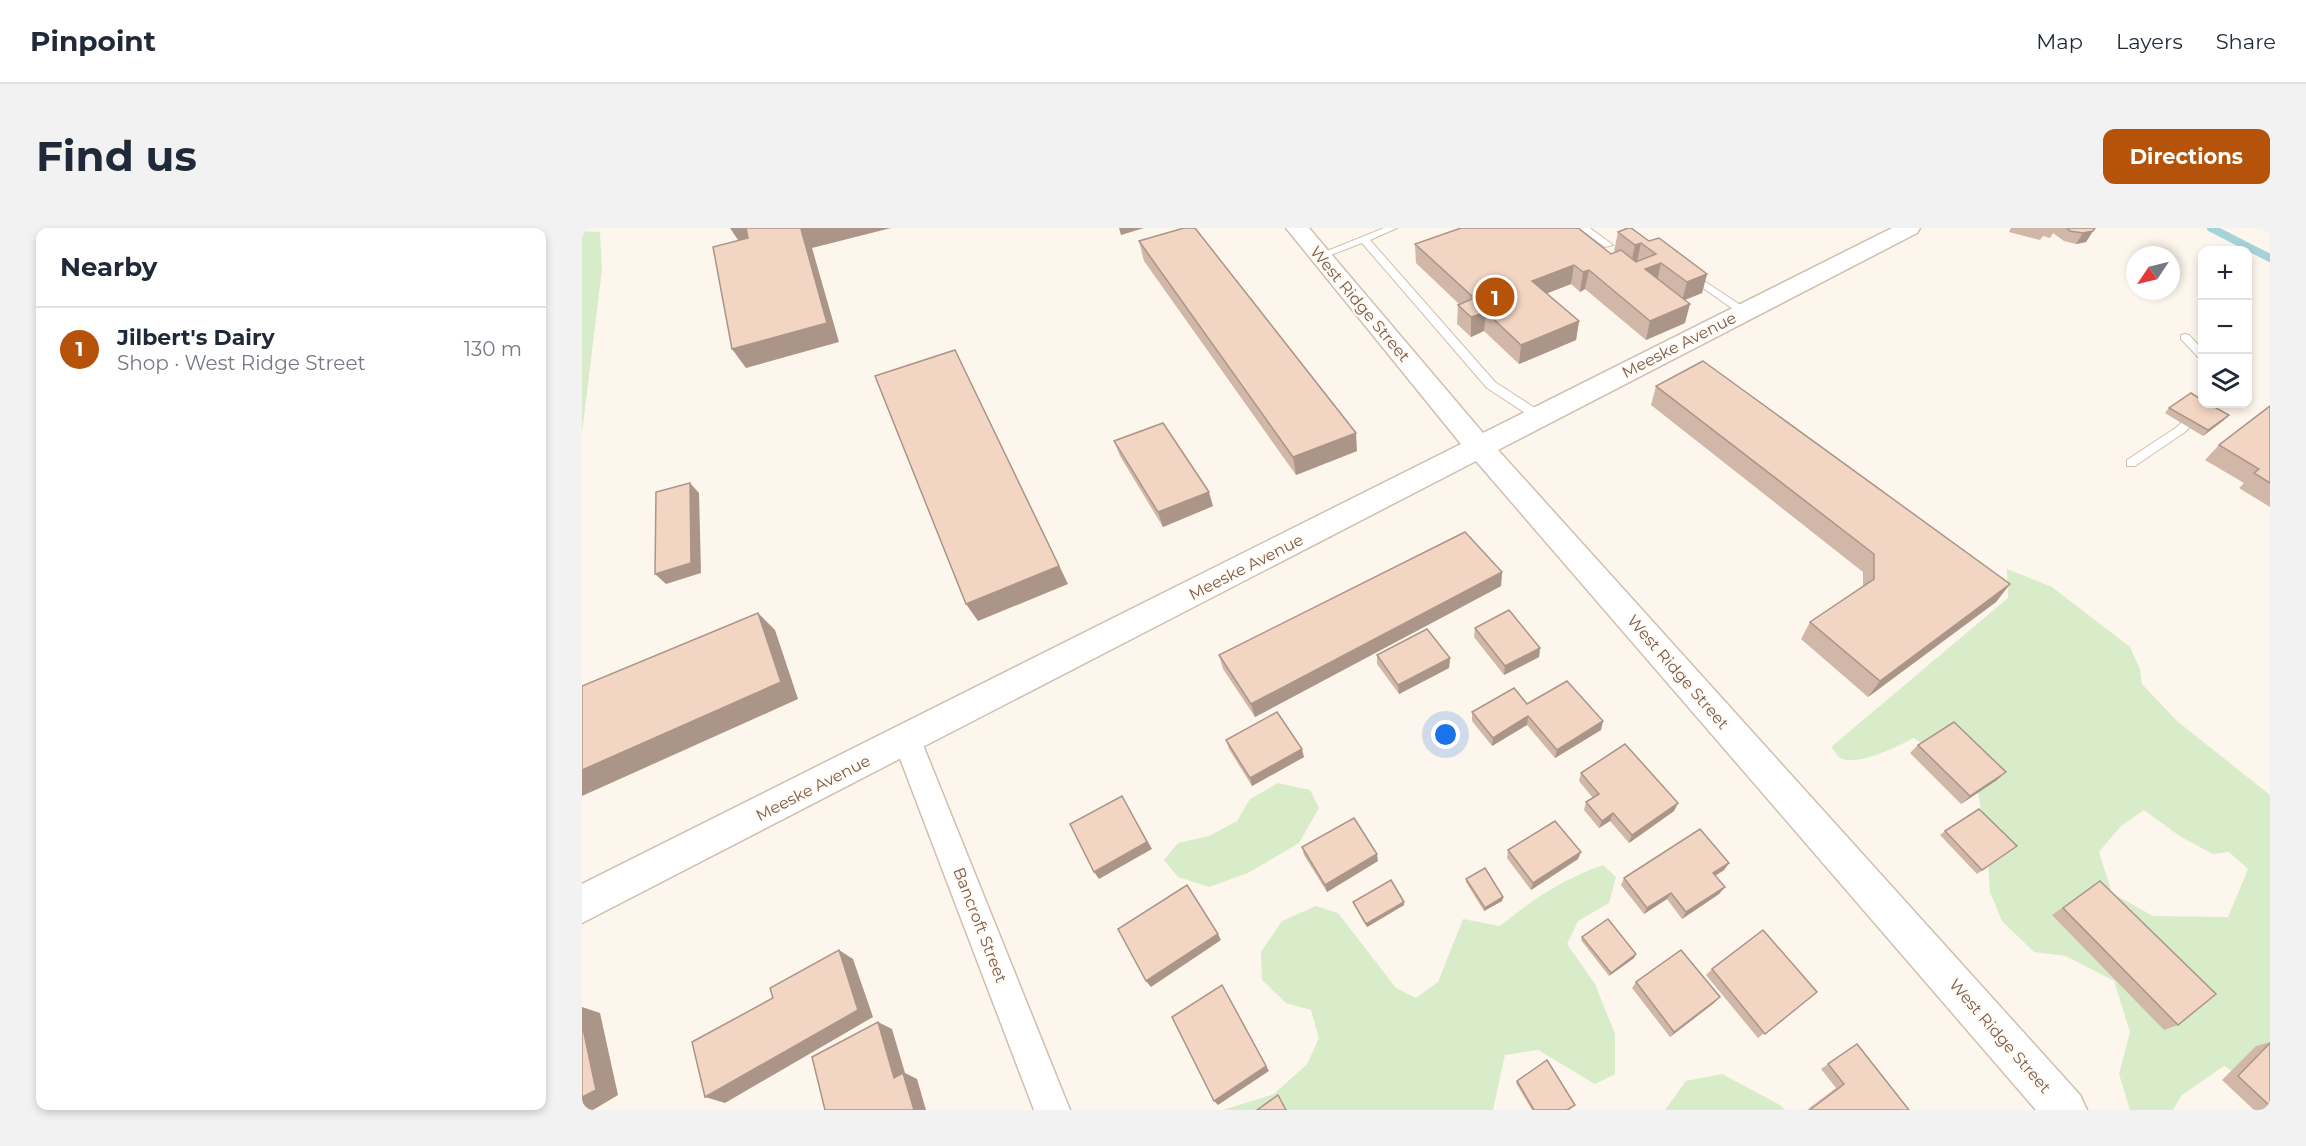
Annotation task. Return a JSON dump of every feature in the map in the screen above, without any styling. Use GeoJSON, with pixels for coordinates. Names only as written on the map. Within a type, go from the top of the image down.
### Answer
{"type":"FeatureCollection","features":[{"type":"Feature","properties":{"kind":"street","name":"West Ridge Street"},"geometry":{"type":"LineString","coordinates":[[1297,228],[1480,448],[2065,1110]]}},
{"type":"Feature","properties":{"kind":"street","name":"Meeske Avenue"},"geometry":{"type":"LineString","coordinates":[[582,904],[1910,228]]}},
{"type":"Feature","properties":{"kind":"street","name":"Bancroft Street"},"geometry":{"type":"LineString","coordinates":[[907,740],[1052,1110]]}},
{"type":"Feature","properties":{"kind":"lane"},"geometry":{"type":"LineString","coordinates":[[1320,256],[1392,228]]}},
{"type":"Feature","properties":{"kind":"lane"},"geometry":{"type":"LineString","coordinates":[[1584,228],[1608,245]]}},
{"type":"Feature","properties":{"kind":"lane"},"geometry":{"type":"LineString","coordinates":[[1365,239],[1491,385],[1540,417]]}},
{"type":"Feature","properties":{"kind":"lane"},"geometry":{"type":"LineString","coordinates":[[1680,267],[1744,312]]}},
{"type":"Feature","properties":{"kind":"lane"},"geometry":{"type":"LineString","coordinates":[[2186,337],[2201,354]]}},
{"type":"Feature","properties":{"kind":"lane"},"geometry":{"type":"LineString","coordinates":[[2131,463],[2167,441],[2199,415],[2204,408]]}},
{"type":"Feature","properties":{"kind":"green space"},"geometry":{"type":"Polygon","coordinates":[[[582,231],[600,232],[602,269],[582,433],[582,231]]]}},
{"type":"Feature","properties":{"kind":"green space"},"geometry":{"type":"Polygon","coordinates":[[[2007,569],[2052,587],[2130,647],[2140,669],[2142,684],[2177,721],[2270,795],[2270,1097],[2263,1090],[2224,1066],[2182,1095],[2173,1110],[2130,1110],[2119,1074],[2130,1032],[2114,981],[2066,956],[2034,952],[2002,921],[1990,892],[1986,839],[1978,792],[1940,755],[1914,738],[1878,754],[1857,760],[1840,758],[1831,747],[2008,598],[2007,569]],[[2144,810],[2121,826],[2099,852],[2112,893],[2153,916],[2228,917],[2248,869],[2229,852],[2213,854],[2181,837],[2144,810]]]}},
{"type":"Feature","properties":{"kind":"green space"},"geometry":{"type":"Polygon","coordinates":[[[1278,783],[1310,790],[1319,808],[1299,843],[1248,873],[1209,887],[1178,877],[1164,860],[1178,843],[1209,836],[1237,821],[1250,799],[1278,783]]]}},
{"type":"Feature","properties":{"kind":"green space"},"geometry":{"type":"Polygon","coordinates":[[[1603,865],[1616,877],[1609,903],[1578,921],[1567,944],[1595,984],[1615,1034],[1615,1074],[1595,1084],[1538,1050],[1505,1055],[1493,1110],[1223,1110],[1274,1094],[1307,1064],[1319,1038],[1311,1010],[1286,1003],[1262,980],[1261,952],[1282,921],[1316,906],[1338,913],[1396,988],[1416,998],[1438,982],[1463,919],[1500,926],[1549,891],[1603,865]]]}},
{"type":"Feature","properties":{"kind":"green space"},"geometry":{"type":"Polygon","coordinates":[[[1722,1074],[1780,1105],[1785,1110],[1665,1110],[1686,1081],[1722,1074]]]}},
{"type":"Feature","properties":{"kind":"building"},"geometry":{"type":"Polygon","coordinates":[[[746,228],[806,228],[801,229],[827,323],[732,349],[713,247],[748,238],[746,228]]]}},
{"type":"Feature","properties":{"kind":"building"},"geometry":{"type":"Polygon","coordinates":[[[1184,228],[1195,228],[1356,433],[1293,457],[1139,241],[1184,228]]]}},
{"type":"Feature","properties":{"kind":"building"},"geometry":{"type":"Polygon","coordinates":[[[1461,228],[1578,228],[1611,254],[1621,250],[1636,262],[1656,254],[1641,243],[1635,245],[1618,232],[1631,228],[1649,241],[1659,238],[1707,274],[1687,282],[1661,263],[1645,269],[1690,304],[1650,321],[1589,270],[1583,272],[1574,265],[1532,281],[1579,321],[1521,345],[1486,312],[1471,317],[1458,305],[1474,298],[1415,244],[1461,228]]]}},
{"type":"Feature","properties":{"kind":"building"},"geometry":{"type":"Polygon","coordinates":[[[2067,228],[2095,228],[2093,231],[2083,233],[2070,231],[2067,228]]]}},
{"type":"Feature","properties":{"kind":"building"},"geometry":{"type":"Polygon","coordinates":[[[955,350],[1059,566],[966,604],[875,376],[955,350]]]}},
{"type":"Feature","properties":{"kind":"building"},"geometry":{"type":"Polygon","coordinates":[[[1703,361],[2010,584],[1880,681],[1810,622],[1874,579],[1874,554],[1656,386],[1703,361]]]}},
{"type":"Feature","properties":{"kind":"building"},"geometry":{"type":"Polygon","coordinates":[[[2191,393],[2198,397],[2198,408],[2216,408],[2229,415],[2208,430],[2169,408],[2191,393]]]}},
{"type":"Feature","properties":{"kind":"building"},"geometry":{"type":"Polygon","coordinates":[[[2270,406],[2270,483],[2254,473],[2259,469],[2219,445],[2270,406]]]}},
{"type":"Feature","properties":{"kind":"building"},"geometry":{"type":"Polygon","coordinates":[[[1163,423],[1209,492],[1158,512],[1114,441],[1163,423]]]}},
{"type":"Feature","properties":{"kind":"building"},"geometry":{"type":"Polygon","coordinates":[[[690,483],[691,563],[655,574],[656,492],[690,483]]]}},
{"type":"Feature","properties":{"kind":"building"},"geometry":{"type":"Polygon","coordinates":[[[1465,532],[1502,572],[1251,704],[1219,655],[1465,532]]]}},
{"type":"Feature","properties":{"kind":"building"},"geometry":{"type":"Polygon","coordinates":[[[1509,610],[1540,648],[1505,666],[1475,628],[1509,610]]]}},
{"type":"Feature","properties":{"kind":"building"},"geometry":{"type":"Polygon","coordinates":[[[758,613],[781,682],[582,770],[582,686],[758,613]]]}},
{"type":"Feature","properties":{"kind":"building"},"geometry":{"type":"Polygon","coordinates":[[[1427,629],[1450,658],[1398,685],[1377,655],[1427,629]]]}},
{"type":"Feature","properties":{"kind":"building"},"geometry":{"type":"Polygon","coordinates":[[[1567,681],[1603,721],[1557,750],[1528,716],[1493,738],[1472,712],[1514,688],[1527,704],[1567,681]]]}},
{"type":"Feature","properties":{"kind":"building"},"geometry":{"type":"Polygon","coordinates":[[[1277,712],[1302,749],[1250,778],[1226,740],[1277,712]]]}},
{"type":"Feature","properties":{"kind":"building"},"geometry":{"type":"Polygon","coordinates":[[[1954,722],[2006,772],[1970,796],[1918,745],[1954,722]]]}},
{"type":"Feature","properties":{"kind":"building"},"geometry":{"type":"Polygon","coordinates":[[[1625,744],[1678,803],[1632,835],[1613,813],[1602,821],[1586,802],[1599,794],[1581,773],[1625,744]]]}},
{"type":"Feature","properties":{"kind":"building"},"geometry":{"type":"Polygon","coordinates":[[[1122,796],[1147,842],[1094,872],[1070,824],[1122,796]]]}},
{"type":"Feature","properties":{"kind":"building"},"geometry":{"type":"Polygon","coordinates":[[[1979,809],[2017,846],[1982,870],[1945,831],[1979,809]]]}},
{"type":"Feature","properties":{"kind":"building"},"geometry":{"type":"Polygon","coordinates":[[[1354,818],[1377,854],[1325,885],[1302,847],[1354,818]]]}},
{"type":"Feature","properties":{"kind":"building"},"geometry":{"type":"Polygon","coordinates":[[[1555,821],[1581,852],[1533,883],[1508,850],[1555,821]]]}},
{"type":"Feature","properties":{"kind":"building"},"geometry":{"type":"Polygon","coordinates":[[[1700,829],[1729,863],[1713,873],[1725,887],[1686,912],[1671,893],[1647,908],[1624,878],[1700,829]]]}},
{"type":"Feature","properties":{"kind":"building"},"geometry":{"type":"Polygon","coordinates":[[[1485,868],[1503,897],[1485,908],[1466,879],[1485,868]]]}},
{"type":"Feature","properties":{"kind":"building"},"geometry":{"type":"Polygon","coordinates":[[[1391,880],[1404,902],[1366,924],[1353,902],[1391,880]]]}},
{"type":"Feature","properties":{"kind":"building"},"geometry":{"type":"Polygon","coordinates":[[[2100,881],[2216,994],[2178,1025],[2063,908],[2100,881]]]}},
{"type":"Feature","properties":{"kind":"building"},"geometry":{"type":"Polygon","coordinates":[[[1187,885],[1218,934],[1146,981],[1118,929],[1187,885]]]}},
{"type":"Feature","properties":{"kind":"building"},"geometry":{"type":"Polygon","coordinates":[[[1608,919],[1636,954],[1611,973],[1582,937],[1608,919]]]}},
{"type":"Feature","properties":{"kind":"building"},"geometry":{"type":"Polygon","coordinates":[[[1763,930],[1817,992],[1765,1034],[1712,969],[1763,930]]]}},
{"type":"Feature","properties":{"kind":"building"},"geometry":{"type":"Polygon","coordinates":[[[839,950],[858,1010],[705,1097],[692,1042],[773,998],[770,988],[839,950]]]}},
{"type":"Feature","properties":{"kind":"building"},"geometry":{"type":"Polygon","coordinates":[[[1681,950],[1720,997],[1674,1032],[1636,982],[1681,950]]]}},
{"type":"Feature","properties":{"kind":"building"},"geometry":{"type":"Polygon","coordinates":[[[1222,985],[1266,1066],[1214,1101],[1172,1017],[1222,985]]]}},
{"type":"Feature","properties":{"kind":"building"},"geometry":{"type":"Polygon","coordinates":[[[878,1022],[894,1078],[903,1073],[914,1110],[825,1110],[812,1057],[878,1022]]]}},
{"type":"Feature","properties":{"kind":"building"},"geometry":{"type":"Polygon","coordinates":[[[582,1024],[596,1090],[582,1097],[582,1024]]]}},
{"type":"Feature","properties":{"kind":"building"},"geometry":{"type":"Polygon","coordinates":[[[2270,1043],[2270,1106],[2238,1076],[2270,1043]]]}},
{"type":"Feature","properties":{"kind":"building"},"geometry":{"type":"Polygon","coordinates":[[[1857,1044],[1909,1110],[1811,1110],[1844,1084],[1828,1064],[1857,1044]]]}},
{"type":"Feature","properties":{"kind":"building"},"geometry":{"type":"Polygon","coordinates":[[[1547,1060],[1575,1105],[1567,1110],[1534,1110],[1517,1081],[1547,1060]]]}},
{"type":"Feature","properties":{"kind":"building"},"geometry":{"type":"Polygon","coordinates":[[[1278,1095],[1286,1110],[1257,1110],[1278,1095]]]}},
{"type":"Feature","properties":{"kind":"waterway"},"geometry":{"type":"LineString","coordinates":[[2211,228],[2270,258]]}},
{"type":"Feature","properties":{"kind":"place","name":"Jilbert's Dairy"},"geometry":{"type":"Point","coordinates":[1495,297]}}]}
